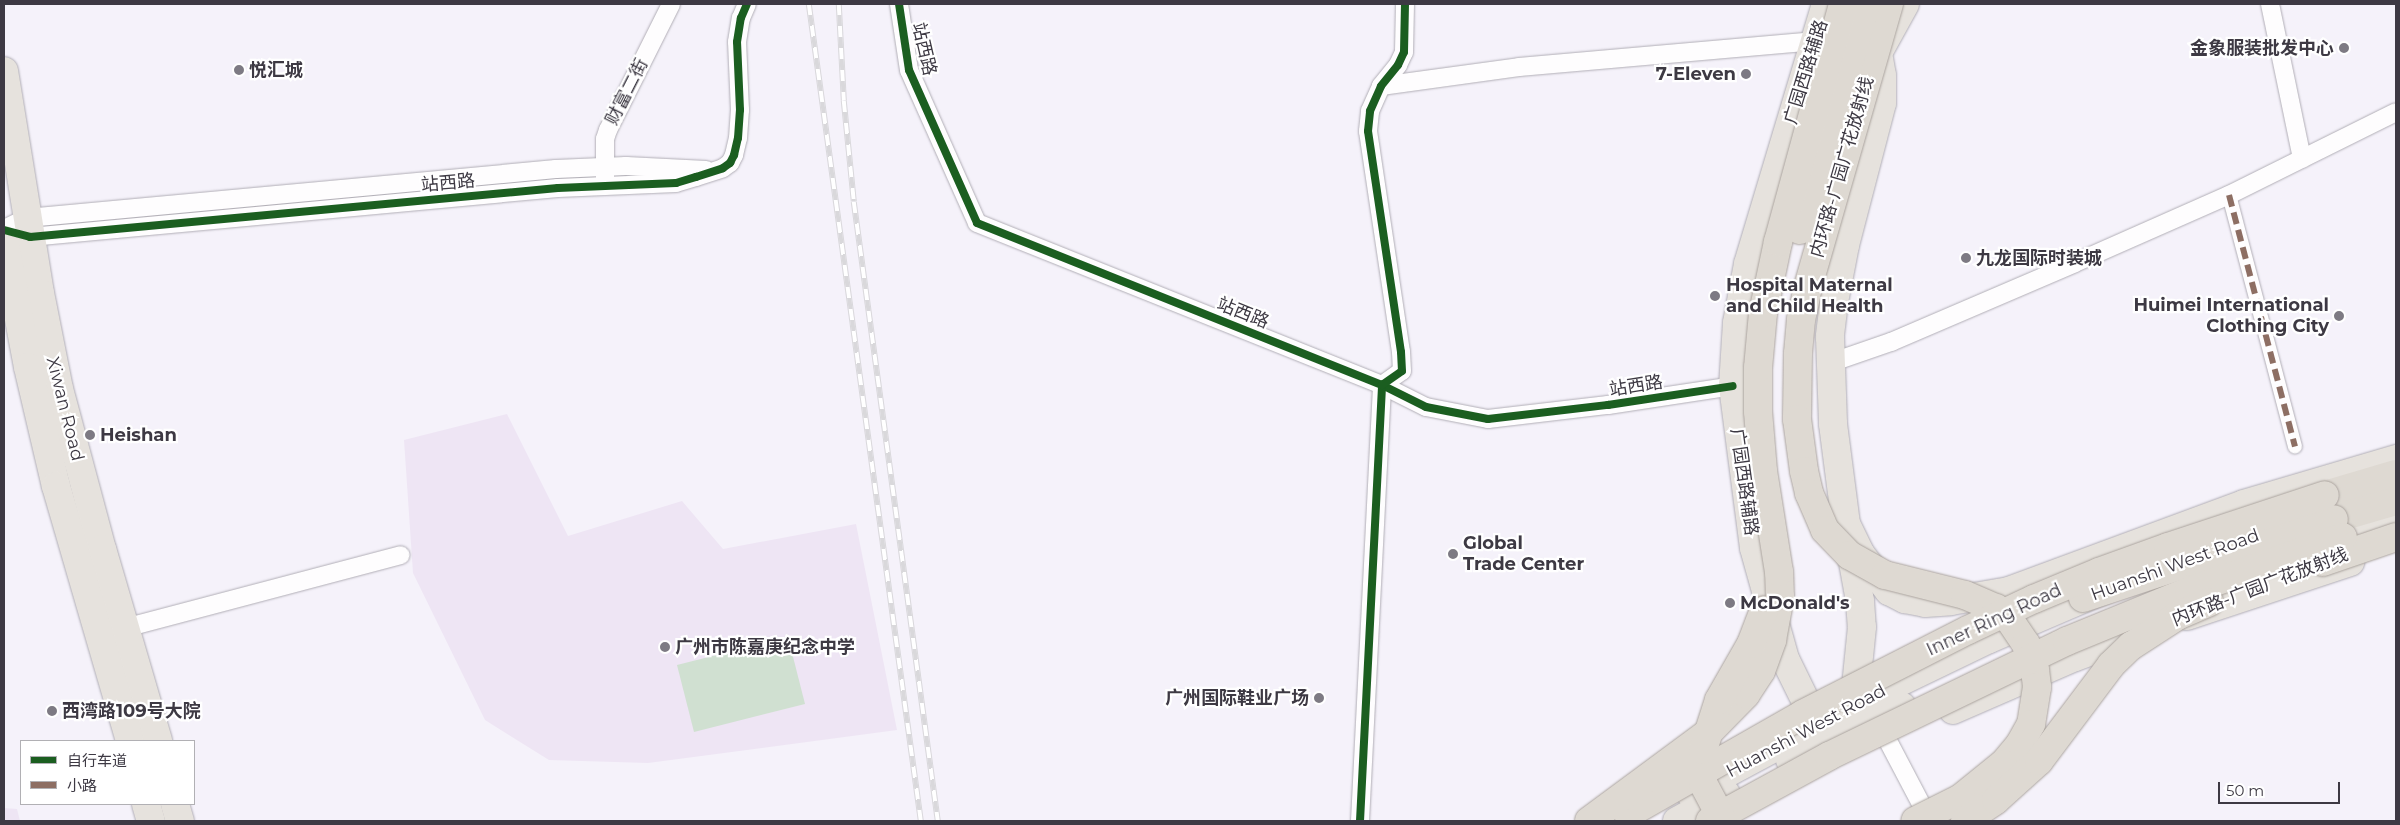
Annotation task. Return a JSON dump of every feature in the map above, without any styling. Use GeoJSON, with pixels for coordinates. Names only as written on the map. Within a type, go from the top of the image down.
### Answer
{"type":"FeatureCollection","features":[{"type":"Feature","properties":{"kind":"highway"},"geometry":{"type":"LineString","coordinates":[[1581,820],[1708,733],[1746,694],[1761,671],[1772,640],[1780,597],[1779,572],[1763,471],[1758,410],[1758,368],[1762,321],[1778,242],[1843,4]]}},
{"type":"Feature","properties":{"kind":"highway","name":"内环路-广园广花放射线"},"geometry":{"type":"LineString","coordinates":[[1723,821],[1703,783],[1702,750],[1719,700],[1750,644],[1768,598],[1774,575],[1784,517],[1775,418],[1775,381],[1776,354],[1785,291],[1866,4]]}},
{"type":"Feature","properties":{"kind":"highway","name":"内环路-广园广花放射线"},"geometry":{"type":"LineString","coordinates":[[1891,4],[1808,287],[1798,353],[1797,420],[1800,448],[1809,493],[1825,530],[1849,555],[1885,574],[1965,595],[1996,608],[2018,631],[2030,654],[2037,687],[2036,703],[2031,724],[2020,744],[1984,780],[1961,798],[1926,819]]}},
{"type":"Feature","properties":{"kind":"highway","name":"Inner Ring Road"},"geometry":{"type":"LineString","coordinates":[[1616,821],[1677,784],[1850,719],[1968,630],[2099,572],[2234,524],[2396,474]]}},
{"type":"Feature","properties":{"kind":"highway"},"geometry":{"type":"LineString","coordinates":[[1850,719],[2106,590],[2396,501]]}},
{"type":"Feature","properties":{"kind":"highway"},"geometry":{"type":"LineString","coordinates":[[1710,821],[1829,756],[2076,637],[2190,591],[2396,520]]}},
{"type":"Feature","properties":{"kind":"highway","name":"内环路-广园广花放射线"},"geometry":{"type":"LineString","coordinates":[[1965,821],[2021,780],[2056,741],[2111,665],[2150,632],[2179,615],[2206,604],[2396,537]]}},
{"type":"Feature","properties":{"kind":"main road","name":"广园西路辅路"},"geometry":{"type":"LineString","coordinates":[[1826,4],[1748,264],[1736,323],[1733,386],[1754,548],[1790,673],[1808,706],[1850,719]]}},
{"type":"Feature","properties":{"kind":"main road"},"geometry":{"type":"LineString","coordinates":[[1733,821],[1850,719],[1862,627],[1860,600],[1846,524],[1833,424],[1830,337],[1834,302],[1845,246],[1882,103],[1882,76],[1878,53],[1891,4]]}},
{"type":"Feature","properties":{"kind":"main road"},"geometry":{"type":"LineString","coordinates":[[1878,53],[1905,4]]}},
{"type":"Feature","properties":{"kind":"main road","name":"Xiwan Road"},"geometry":{"type":"LineString","coordinates":[[4,71],[14,231],[28,367],[56,486],[130,740]]}},
{"type":"Feature","properties":{"kind":"main road","name":"Xiwan Road"},"geometry":{"type":"LineString","coordinates":[[14,231],[158,740]]}},
{"type":"Feature","properties":{"kind":"main road"},"geometry":{"type":"LineString","coordinates":[[1846,524],[1860,553],[1889,591],[1905,599],[1927,603],[1951,601],[2009,591],[2244,504],[2396,459]]}},
{"type":"Feature","properties":{"kind":"main road","name":"Huanshi West Road"},"geometry":{"type":"LineString","coordinates":[[1661,818],[1850,719],[1989,639],[2055,610],[2177,562],[2396,489]]}},
{"type":"Feature","properties":{"kind":"main road"},"geometry":{"type":"LineString","coordinates":[[2244,504],[2254,535]]}},
{"type":"Feature","properties":{"kind":"main road","name":"Huanshi West Road"},"geometry":{"type":"LineString","coordinates":[[1850,719],[1899,727],[2094,619],[2226,567],[2299,543],[2396,520]]}},
{"type":"Feature","properties":{"kind":"main road"},"geometry":{"type":"LineString","coordinates":[[1581,820],[1732,713],[1749,695],[1758,671],[1760,658],[1754,548]]}},
{"type":"Feature","properties":{"kind":"main road"},"geometry":{"type":"LineString","coordinates":[[1899,727],[2075,656],[2236,599],[2396,549]]}},
{"type":"Feature","properties":{"kind":"main road"},"geometry":{"type":"LineString","coordinates":[[2226,567],[2236,599]]}},
{"type":"Feature","properties":{"kind":"main road"},"geometry":{"type":"LineString","coordinates":[[146,805],[150,821]]}},
{"type":"Feature","properties":{"kind":"main road"},"geometry":{"type":"LineString","coordinates":[[175,805],[180,821]]}},
{"type":"Feature","properties":{"kind":"main road"},"geometry":{"type":"LineString","coordinates":[[1581,820],[1661,818]]}},
{"type":"Feature","properties":{"kind":"street","name":"财富二街"},"geometry":{"type":"LineString","coordinates":[[605,186],[604,166],[608,130],[670,4]]}},
{"type":"Feature","properties":{"kind":"street","name":"站西路"},"geometry":{"type":"LineString","coordinates":[[14,231],[558,188],[676,183],[711,170],[723,168],[730,163],[734,154],[738,138],[740,110],[737,42],[741,18],[747,4]]}},
{"type":"Feature","properties":{"kind":"street","name":"站西路"},"geometry":{"type":"LineString","coordinates":[[899,4],[909,70],[977,223],[1382,385],[1426,407],[1488,420],[1608,405],[1733,386]]}},
{"type":"Feature","properties":{"kind":"street"},"geometry":{"type":"LineString","coordinates":[[1360,821],[1382,385],[1402,371],[1401,352],[1368,131],[1370,111],[1381,86],[1398,65],[1404,52],[1405,4]]}},
{"type":"Feature","properties":{"kind":"street"},"geometry":{"type":"LineString","coordinates":[[2270,4],[2302,159]]}},
{"type":"Feature","properties":{"kind":"street"},"geometry":{"type":"LineString","coordinates":[[1381,86],[1519,67],[1816,41]]}},
{"type":"Feature","properties":{"kind":"street"},"geometry":{"type":"LineString","coordinates":[[1830,364],[1892,342],[2228,195],[2396,112]]}},
{"type":"Feature","properties":{"kind":"street","name":"站西路"},"geometry":{"type":"LineString","coordinates":[[14,231],[259,195],[604,166],[711,170]]}},
{"type":"Feature","properties":{"kind":"street"},"geometry":{"type":"LineString","coordinates":[[2228,195],[2295,446]]}},
{"type":"Feature","properties":{"kind":"street"},"geometry":{"type":"LineString","coordinates":[[125,628],[401,554]]}},
{"type":"Feature","properties":{"kind":"street"},"geometry":{"type":"LineString","coordinates":[[1899,727],[1926,819]]}},
{"type":"Feature","properties":{"kind":"shaded area","name":"广州市陈嘉庚纪念中学"},"geometry":{"type":"Polygon","coordinates":[[[507,414],[568,536],[682,501],[723,549],[856,524],[897,730],[648,763],[549,760],[485,720],[413,573],[404,440],[507,414]]]}},
{"type":"Feature","properties":{"kind":"shaded area"},"geometry":{"type":"Polygon","coordinates":[[[4,808],[17,809],[20,821],[4,821],[4,808]]]}},
{"type":"Feature","properties":{"kind":"green space"},"geometry":{"type":"Polygon","coordinates":[[[788,637],[805,704],[694,732],[677,665],[788,637]]]}},
{"type":"Feature","properties":{"kind":"railway"},"geometry":{"type":"LineString","coordinates":[[809,4],[921,821]]}},
{"type":"Feature","properties":{"kind":"railway"},"geometry":{"type":"LineString","coordinates":[[839,4],[844,101],[854,202],[938,821]]}},
{"type":"Feature","properties":{"kind":"marked path"},"geometry":{"type":"LineString","coordinates":[[2229,195],[2295,447]]}},
{"type":"Feature","properties":{"kind":"cycle path"},"geometry":{"type":"LineString","coordinates":[[4,230],[30,237],[558,188],[676,183],[696,177],[723,168],[730,163],[734,155],[738,138],[740,110],[737,42],[741,18],[747,4]]}},
{"type":"Feature","properties":{"kind":"cycle path"},"geometry":{"type":"LineString","coordinates":[[899,4],[909,70],[977,223],[1382,385],[1426,407],[1488,419],[1608,405],[1733,386]]}},
{"type":"Feature","properties":{"kind":"cycle path"},"geometry":{"type":"LineString","coordinates":[[1360,821],[1382,385],[1402,371],[1401,352],[1368,131],[1370,111],[1381,86],[1398,65],[1404,52],[1405,4]]}},
{"type":"Feature","properties":{"kind":"place","name":"金象服装批发中心"},"geometry":{"type":"Point","coordinates":[2344,48]}},
{"type":"Feature","properties":{"kind":"place","name":"悦汇城"},"geometry":{"type":"Point","coordinates":[239,70]}},
{"type":"Feature","properties":{"kind":"place","name":"7-Eleven"},"geometry":{"type":"Point","coordinates":[1746,74]}},
{"type":"Feature","properties":{"kind":"place","name":"九龙国际时装城"},"geometry":{"type":"Point","coordinates":[1966,258]}},
{"type":"Feature","properties":{"kind":"place","name":"Hospital Maternal and Child Health"},"geometry":{"type":"Point","coordinates":[1715,296]}},
{"type":"Feature","properties":{"kind":"place","name":"Huimei International Clothing City"},"geometry":{"type":"Point","coordinates":[2339,316]}},
{"type":"Feature","properties":{"kind":"place","name":"Heishan"},"geometry":{"type":"Point","coordinates":[90,435]}},
{"type":"Feature","properties":{"kind":"place","name":"Global Trade Center"},"geometry":{"type":"Point","coordinates":[1453,554]}},
{"type":"Feature","properties":{"kind":"place","name":"McDonald's"},"geometry":{"type":"Point","coordinates":[1730,603]}},
{"type":"Feature","properties":{"kind":"place","name":"广州市陈嘉庚纪念中学"},"geometry":{"type":"Point","coordinates":[665,647]}},
{"type":"Feature","properties":{"kind":"place","name":"广州国际鞋业广场"},"geometry":{"type":"Point","coordinates":[1319,698]}},
{"type":"Feature","properties":{"kind":"place","name":"西湾路109号大院"},"geometry":{"type":"Point","coordinates":[52,711]}}]}
